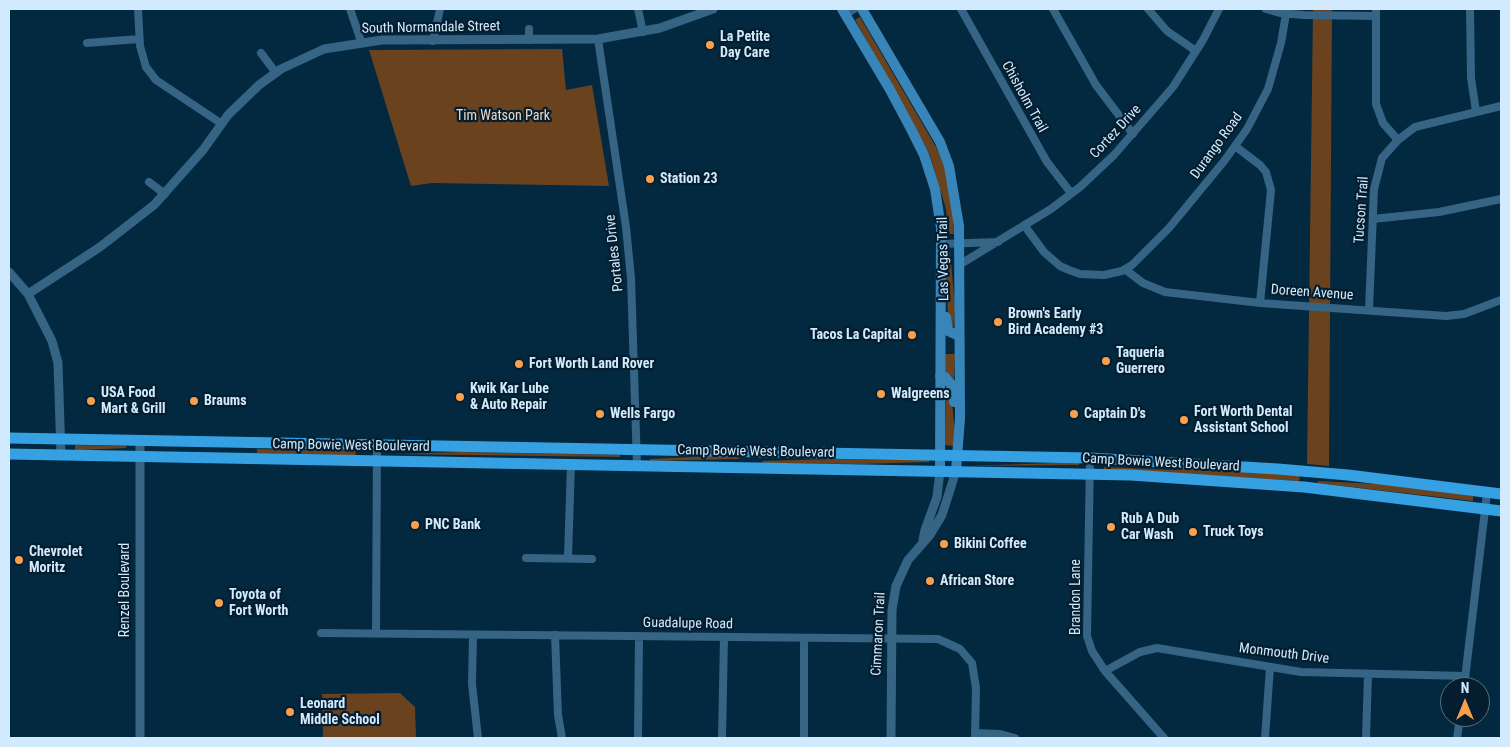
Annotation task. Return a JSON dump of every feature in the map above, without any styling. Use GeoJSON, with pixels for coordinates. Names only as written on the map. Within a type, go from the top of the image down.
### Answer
{"type":"FeatureCollection","features":[{"type":"Feature","properties":{"kind":"main road","name":"Las Vegas Trail"},"geometry":{"type":"LineString","coordinates":[[862,9],[940,142],[949,166],[958,216],[959,244],[960,418],[956,471]]}},
{"type":"Feature","properties":{"kind":"main road","name":"Las Vegas Trail"},"geometry":{"type":"LineString","coordinates":[[847,10],[924,155],[935,189],[941,228],[940,471]]}},
{"type":"Feature","properties":{"kind":"main road"},"geometry":{"type":"LineString","coordinates":[[940,293],[945,299],[948,331],[959,336]]}},
{"type":"Feature","properties":{"kind":"main road"},"geometry":{"type":"LineString","coordinates":[[940,376],[945,377],[951,384],[955,411],[960,418]]}},
{"type":"Feature","properties":{"kind":"main road","name":"Camp Bowie West Boulevard"},"geometry":{"type":"LineString","coordinates":[[9,438],[1090,458],[1226,464],[1348,475],[1501,494]]}},
{"type":"Feature","properties":{"kind":"main road"},"geometry":{"type":"LineString","coordinates":[[236,443],[236,459]]}},
{"type":"Feature","properties":{"kind":"main road"},"geometry":{"type":"LineString","coordinates":[[752,452],[753,467]]}},
{"type":"Feature","properties":{"kind":"main road","name":"Camp Bowie West Boulevard"},"geometry":{"type":"LineString","coordinates":[[9,454],[1090,474],[1304,487],[1501,511]]}},
{"type":"Feature","properties":{"kind":"main road"},"geometry":{"type":"LineString","coordinates":[[1304,487],[1305,480],[1310,477],[1348,475]]}},
{"type":"Feature","properties":{"kind":"street"},"geometry":{"type":"LineString","coordinates":[[138,9],[140,39],[146,67],[156,80],[222,124]]}},
{"type":"Feature","properties":{"kind":"street"},"geometry":{"type":"LineString","coordinates":[[350,9],[361,42]]}},
{"type":"Feature","properties":{"kind":"street"},"geometry":{"type":"LineString","coordinates":[[433,40],[440,9]]}},
{"type":"Feature","properties":{"kind":"street"},"geometry":{"type":"LineString","coordinates":[[638,9],[643,32]]}},
{"type":"Feature","properties":{"kind":"street","name":"South Normandale Street"},"geometry":{"type":"LineString","coordinates":[[28,294],[122,231],[165,194],[203,150],[222,124],[259,86],[276,73],[324,49],[361,42],[598,39],[643,32],[713,9]]}},
{"type":"Feature","properties":{"kind":"street","name":"Chisholm Trail"},"geometry":{"type":"LineString","coordinates":[[961,9],[1042,153],[1071,193]]}},
{"type":"Feature","properties":{"kind":"street"},"geometry":{"type":"LineString","coordinates":[[1053,9],[1106,100],[1134,134]]}},
{"type":"Feature","properties":{"kind":"street"},"geometry":{"type":"LineString","coordinates":[[1148,9],[1168,31],[1196,51]]}},
{"type":"Feature","properties":{"kind":"street","name":"Cortez Drive"},"geometry":{"type":"LineString","coordinates":[[959,265],[1051,209],[1071,193],[1134,134],[1173,87],[1196,51],[1219,9]]}},
{"type":"Feature","properties":{"kind":"street"},"geometry":{"type":"LineString","coordinates":[[1266,9],[1286,14],[1376,13],[1376,104],[1384,123],[1398,140]]}},
{"type":"Feature","properties":{"kind":"street"},"geometry":{"type":"LineString","coordinates":[[1470,9],[1470,70],[1476,111]]}},
{"type":"Feature","properties":{"kind":"street","name":"Durango Road"},"geometry":{"type":"LineString","coordinates":[[1126,270],[1142,257],[1169,228],[1247,129],[1268,89],[1281,43],[1286,14]]}},
{"type":"Feature","properties":{"kind":"street"},"geometry":{"type":"LineString","coordinates":[[529,29],[529,40]]}},
{"type":"Feature","properties":{"kind":"street"},"geometry":{"type":"LineString","coordinates":[[87,43],[140,39]]}},
{"type":"Feature","properties":{"kind":"street","name":"Portales Drive"},"geometry":{"type":"LineString","coordinates":[[598,39],[625,220],[631,278],[637,465]]}},
{"type":"Feature","properties":{"kind":"street"},"geometry":{"type":"LineString","coordinates":[[261,52],[276,73]]}},
{"type":"Feature","properties":{"kind":"street","name":"Tucson Trail"},"geometry":{"type":"LineString","coordinates":[[1369,310],[1374,189],[1382,158],[1398,140],[1415,127],[1501,106]]}},
{"type":"Feature","properties":{"kind":"street"},"geometry":{"type":"LineString","coordinates":[[1235,146],[1260,165],[1266,172],[1271,190],[1260,302]]}},
{"type":"Feature","properties":{"kind":"street"},"geometry":{"type":"LineString","coordinates":[[149,182],[165,194]]}},
{"type":"Feature","properties":{"kind":"street"},"geometry":{"type":"LineString","coordinates":[[1373,219],[1439,212],[1501,199]]}},
{"type":"Feature","properties":{"kind":"street"},"geometry":{"type":"LineString","coordinates":[[1024,225],[1044,252],[1060,266],[1069,270],[1080,274],[1104,275],[1126,270]]}},
{"type":"Feature","properties":{"kind":"street"},"geometry":{"type":"LineString","coordinates":[[941,244],[998,242]]}},
{"type":"Feature","properties":{"kind":"street","name":"Doreen Avenue"},"geometry":{"type":"LineString","coordinates":[[1126,270],[1144,283],[1165,292],[1260,302],[1446,316],[1464,314],[1501,300]]}},
{"type":"Feature","properties":{"kind":"street"},"geometry":{"type":"LineString","coordinates":[[9,272],[28,294],[52,341],[58,363],[61,455]]}},
{"type":"Feature","properties":{"kind":"street","name":"Renzel Boulevard"},"geometry":{"type":"LineString","coordinates":[[140,441],[140,738]]}},
{"type":"Feature","properties":{"kind":"street"},"geometry":{"type":"LineString","coordinates":[[376,634],[377,445]]}},
{"type":"Feature","properties":{"kind":"street","name":"Brandon Lane"},"geometry":{"type":"LineString","coordinates":[[1090,458],[1087,636],[1092,651],[1105,671],[1164,738]]}},
{"type":"Feature","properties":{"kind":"street"},"geometry":{"type":"LineString","coordinates":[[568,558],[571,464]]}},
{"type":"Feature","properties":{"kind":"street","name":"Cimmaron Trail"},"geometry":{"type":"LineString","coordinates":[[924,540],[925,530],[937,498],[940,471]]}},
{"type":"Feature","properties":{"kind":"street","name":"Cimmaron Trail"},"geometry":{"type":"LineString","coordinates":[[890,738],[891,639],[896,586],[908,560],[930,535],[942,515],[956,471]]}},
{"type":"Feature","properties":{"kind":"street"},"geometry":{"type":"LineString","coordinates":[[1466,676],[1487,492]]}},
{"type":"Feature","properties":{"kind":"street"},"geometry":{"type":"LineString","coordinates":[[526,558],[592,559]]}},
{"type":"Feature","properties":{"kind":"street","name":"Guadalupe Road"},"geometry":{"type":"LineString","coordinates":[[321,633],[938,639],[960,649],[967,657],[974,671],[975,736]]}},
{"type":"Feature","properties":{"kind":"street"},"geometry":{"type":"LineString","coordinates":[[473,635],[472,693],[478,738]]}},
{"type":"Feature","properties":{"kind":"street"},"geometry":{"type":"LineString","coordinates":[[556,636],[558,715],[562,738]]}},
{"type":"Feature","properties":{"kind":"street"},"geometry":{"type":"LineString","coordinates":[[638,738],[639,636]]}},
{"type":"Feature","properties":{"kind":"street"},"geometry":{"type":"LineString","coordinates":[[722,738],[724,637]]}},
{"type":"Feature","properties":{"kind":"street"},"geometry":{"type":"LineString","coordinates":[[804,638],[804,738]]}},
{"type":"Feature","properties":{"kind":"street","name":"Monmouth Drive"},"geometry":{"type":"LineString","coordinates":[[1105,671],[1140,652],[1157,648],[1270,667],[1324,673],[1466,676]]}},
{"type":"Feature","properties":{"kind":"street"},"geometry":{"type":"LineString","coordinates":[[1265,738],[1270,667]]}},
{"type":"Feature","properties":{"kind":"street"},"geometry":{"type":"LineString","coordinates":[[1366,738],[1368,674]]}},
{"type":"Feature","properties":{"kind":"street"},"geometry":{"type":"LineString","coordinates":[[975,736],[1000,734],[1015,738]]}},
{"type":"Feature","properties":{"kind":"green space"},"geometry":{"type":"Polygon","coordinates":[[[1313,9],[1332,9],[1329,466],[1307,464],[1313,9]]]}},
{"type":"Feature","properties":{"kind":"green space"},"geometry":{"type":"Polygon","coordinates":[[[860,17],[936,147],[945,168],[953,210],[954,234],[950,234],[948,230],[946,209],[929,153],[855,20],[860,17]]]}},
{"type":"Feature","properties":{"kind":"green space","name":"Tim Watson Park"},"geometry":{"type":"Polygon","coordinates":[[[562,49],[566,90],[592,85],[609,186],[432,183],[411,186],[369,50],[562,49]]]}},
{"type":"Feature","properties":{"kind":"green space"},"geometry":{"type":"Polygon","coordinates":[[[950,251],[955,308],[953,331],[948,314],[946,281],[945,252],[950,251]]]}},
{"type":"Feature","properties":{"kind":"green space"},"geometry":{"type":"Polygon","coordinates":[[[945,354],[955,354],[954,379],[945,371],[945,354]]]}},
{"type":"Feature","properties":{"kind":"green space"},"geometry":{"type":"Polygon","coordinates":[[[946,385],[951,391],[955,434],[953,446],[945,445],[946,385]]]}},
{"type":"Feature","properties":{"kind":"green space"},"geometry":{"type":"Polygon","coordinates":[[[75,445],[126,446],[126,448],[75,450],[75,445]]]}},
{"type":"Feature","properties":{"kind":"green space"},"geometry":{"type":"Polygon","coordinates":[[[257,449],[355,451],[356,456],[257,453],[257,449]]]}},
{"type":"Feature","properties":{"kind":"green space"},"geometry":{"type":"Polygon","coordinates":[[[463,452],[620,455],[620,457],[393,454],[463,452]]]}},
{"type":"Feature","properties":{"kind":"green space"},"geometry":{"type":"Polygon","coordinates":[[[714,456],[739,457],[739,459],[650,461],[650,459],[714,456]]]}},
{"type":"Feature","properties":{"kind":"green space"},"geometry":{"type":"Polygon","coordinates":[[[832,459],[929,460],[929,462],[861,464],[762,463],[763,461],[832,459]]]}},
{"type":"Feature","properties":{"kind":"green space"},"geometry":{"type":"Polygon","coordinates":[[[1079,463],[1079,465],[968,466],[1079,463]]]}},
{"type":"Feature","properties":{"kind":"green space"},"geometry":{"type":"Polygon","coordinates":[[[1104,467],[1178,470],[1195,467],[1300,476],[1299,481],[1104,469],[1104,467]]]}},
{"type":"Feature","properties":{"kind":"green space"},"geometry":{"type":"Polygon","coordinates":[[[1318,481],[1378,484],[1473,496],[1473,501],[1317,483],[1318,481]]]}},
{"type":"Feature","properties":{"kind":"green space"},"geometry":{"type":"Polygon","coordinates":[[[400,693],[415,707],[416,738],[323,738],[322,694],[400,693]]]}},
{"type":"Feature","properties":{"kind":"place","name":"La Petite Day Care"},"geometry":{"type":"Point","coordinates":[710,45]}},
{"type":"Feature","properties":{"kind":"place","name":"Station 23"},"geometry":{"type":"Point","coordinates":[650,179]}},
{"type":"Feature","properties":{"kind":"place","name":"Brown's Early Bird Academy #3"},"geometry":{"type":"Point","coordinates":[998,322]}},
{"type":"Feature","properties":{"kind":"place","name":"Tacos La Capital"},"geometry":{"type":"Point","coordinates":[912,335]}},
{"type":"Feature","properties":{"kind":"place","name":"Taqueria Guerrero"},"geometry":{"type":"Point","coordinates":[1106,361]}},
{"type":"Feature","properties":{"kind":"place","name":"Fort Worth Land Rover"},"geometry":{"type":"Point","coordinates":[519,364]}},
{"type":"Feature","properties":{"kind":"place","name":"Walgreens"},"geometry":{"type":"Point","coordinates":[881,394]}},
{"type":"Feature","properties":{"kind":"place","name":"Kwik Kar Lube & Auto Repair"},"geometry":{"type":"Point","coordinates":[460,397]}},
{"type":"Feature","properties":{"kind":"place","name":"USA Food Mart & Grill"},"geometry":{"type":"Point","coordinates":[91,401]}},
{"type":"Feature","properties":{"kind":"place","name":"Braums"},"geometry":{"type":"Point","coordinates":[194,401]}},
{"type":"Feature","properties":{"kind":"place","name":"Wells Fargo"},"geometry":{"type":"Point","coordinates":[600,414]}},
{"type":"Feature","properties":{"kind":"place","name":"Captain D's"},"geometry":{"type":"Point","coordinates":[1074,414]}},
{"type":"Feature","properties":{"kind":"place","name":"Fort Worth Dental Assistant School"},"geometry":{"type":"Point","coordinates":[1184,420]}},
{"type":"Feature","properties":{"kind":"place","name":"PNC Bank"},"geometry":{"type":"Point","coordinates":[415,525]}},
{"type":"Feature","properties":{"kind":"place","name":"Rub A Dub Car Wash"},"geometry":{"type":"Point","coordinates":[1111,527]}},
{"type":"Feature","properties":{"kind":"place","name":"Truck Toys"},"geometry":{"type":"Point","coordinates":[1193,532]}},
{"type":"Feature","properties":{"kind":"place","name":"Bikini Coffee"},"geometry":{"type":"Point","coordinates":[944,544]}},
{"type":"Feature","properties":{"kind":"place","name":"Chevrolet Moritz"},"geometry":{"type":"Point","coordinates":[19,560]}},
{"type":"Feature","properties":{"kind":"place","name":"African Store"},"geometry":{"type":"Point","coordinates":[930,581]}},
{"type":"Feature","properties":{"kind":"place","name":"Toyota of Fort Worth"},"geometry":{"type":"Point","coordinates":[219,603]}},
{"type":"Feature","properties":{"kind":"place","name":"Leonard Middle School"},"geometry":{"type":"Point","coordinates":[290,712]}}]}
